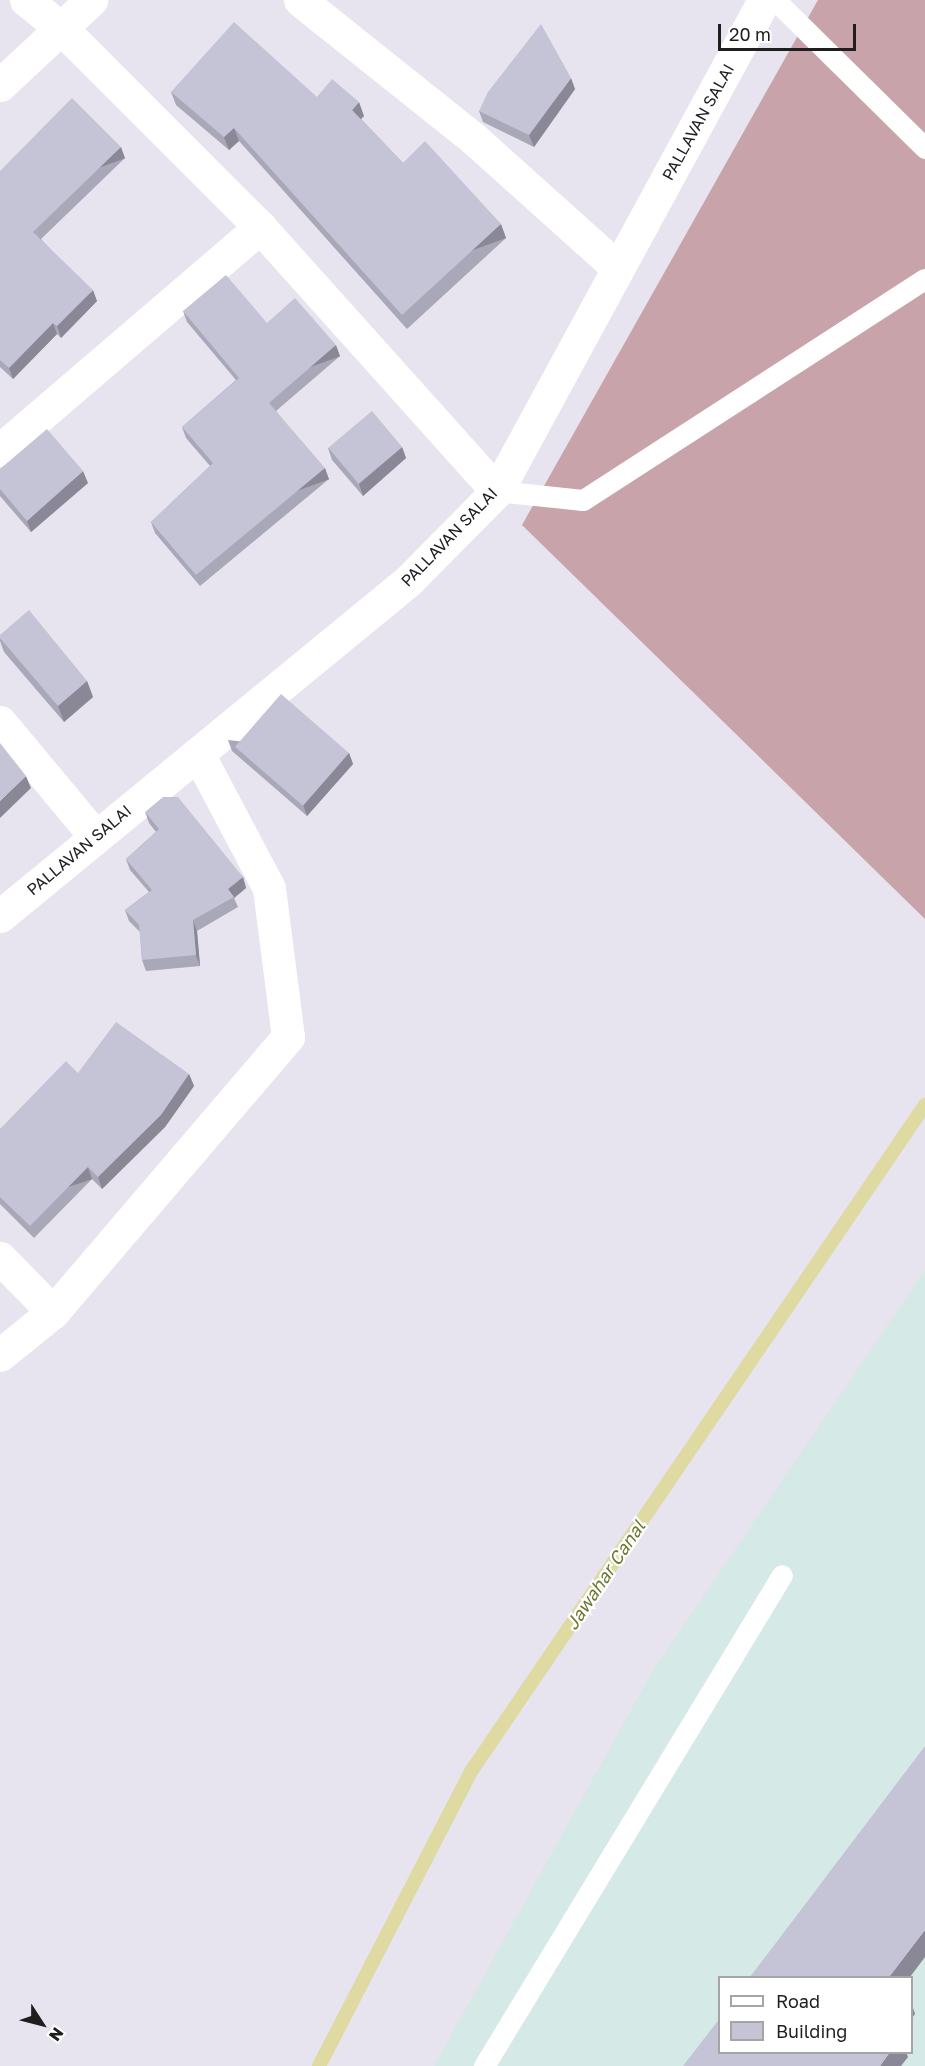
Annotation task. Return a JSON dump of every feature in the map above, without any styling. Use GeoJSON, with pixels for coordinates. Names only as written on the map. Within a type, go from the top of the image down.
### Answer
{"type":"FeatureCollection","features":[{"type":"Feature","properties":{"kind":"street"},"geometry":{"type":"LineString","coordinates":[[26,0],[63,29],[261,227],[497,491]]}},
{"type":"Feature","properties":{"kind":"street"},"geometry":{"type":"LineString","coordinates":[[0,85],[63,29],[91,0]]}},
{"type":"Feature","properties":{"kind":"street"},"geometry":{"type":"LineString","coordinates":[[300,0],[474,140],[618,268]]}},
{"type":"Feature","properties":{"kind":"street","name":"PALLAVAN SALAI"},"geometry":{"type":"LineString","coordinates":[[0,916],[408,581],[497,491],[764,0]]}},
{"type":"Feature","properties":{"kind":"street"},"geometry":{"type":"LineString","coordinates":[[0,450],[261,227]]}},
{"type":"Feature","properties":{"kind":"street"},"geometry":{"type":"LineString","coordinates":[[0,722],[95,836]]}},
{"type":"Feature","properties":{"kind":"street"},"geometry":{"type":"LineString","coordinates":[[0,1355],[53,1312],[288,1037],[269,888],[198,754]]}},
{"type":"Feature","properties":{"kind":"street"},"geometry":{"type":"LineString","coordinates":[[0,1258],[53,1312]]}},
{"type":"Feature","properties":{"kind":"lane"},"geometry":{"type":"LineString","coordinates":[[776,0],[925,148]]}},
{"type":"Feature","properties":{"kind":"lane"},"geometry":{"type":"LineString","coordinates":[[497,491],[583,500],[925,279]]}},
{"type":"Feature","properties":{"kind":"lane"},"geometry":{"type":"LineString","coordinates":[[484,2066],[782,1575]]}},
{"type":"Feature","properties":{"kind":"shaded area"},"geometry":{"type":"Polygon","coordinates":[[[818,0],[925,0],[925,919],[522,525],[818,0]]]}},
{"type":"Feature","properties":{"kind":"shaded area"},"geometry":{"type":"Polygon","coordinates":[[[925,1270],[925,2066],[434,2066],[652,1672],[925,1270]]]}},
{"type":"Feature","properties":{"kind":"building"},"geometry":{"type":"Polygon","coordinates":[[[234,22],[317,97],[332,79],[359,102],[352,110],[403,163],[425,141],[501,224],[402,315],[234,128],[224,137],[171,92],[234,22]]]}},
{"type":"Feature","properties":{"kind":"building"},"geometry":{"type":"Polygon","coordinates":[[[541,24],[571,78],[529,135],[479,111],[488,92],[541,24]]]}},
{"type":"Feature","properties":{"kind":"building"},"geometry":{"type":"Polygon","coordinates":[[[72,98],[121,147],[33,232],[93,290],[57,326],[53,323],[9,368],[0,360],[0,171],[72,98]]]}},
{"type":"Feature","properties":{"kind":"building"},"geometry":{"type":"Polygon","coordinates":[[[226,275],[267,323],[295,298],[336,345],[269,403],[325,468],[196,575],[151,522],[213,463],[182,427],[239,378],[183,311],[226,275]]]}},
{"type":"Feature","properties":{"kind":"building"},"geometry":{"type":"Polygon","coordinates":[[[372,411],[402,447],[359,484],[328,448],[372,411]]]}},
{"type":"Feature","properties":{"kind":"building"},"geometry":{"type":"Polygon","coordinates":[[[47,429],[83,471],[27,521],[0,489],[0,469],[47,429]]]}},
{"type":"Feature","properties":{"kind":"building"},"geometry":{"type":"Polygon","coordinates":[[[29,610],[87,681],[58,706],[0,638],[0,635],[29,610]]]}},
{"type":"Feature","properties":{"kind":"building"},"geometry":{"type":"Polygon","coordinates":[[[281,694],[349,753],[303,806],[235,747],[281,694]]]}},
{"type":"Feature","properties":{"kind":"building"},"geometry":{"type":"Polygon","coordinates":[[[0,743],[26,776],[0,801],[0,743]]]}},
{"type":"Feature","properties":{"kind":"building"},"geometry":{"type":"Polygon","coordinates":[[[163,797],[178,797],[243,877],[228,889],[234,897],[193,920],[196,955],[142,960],[139,925],[125,910],[152,890],[126,859],[159,829],[145,812],[163,797]]]}},
{"type":"Feature","properties":{"kind":"building"},"geometry":{"type":"Polygon","coordinates":[[[116,1022],[189,1074],[161,1115],[98,1177],[88,1167],[30,1226],[0,1197],[0,1129],[66,1061],[78,1073],[116,1022]]]}},
{"type":"Feature","properties":{"kind":"building"},"geometry":{"type":"Polygon","coordinates":[[[925,1746],[925,1930],[890,1976],[751,1976],[925,1746]]]}},
{"type":"Feature","properties":{"kind":"building"},"geometry":{"type":"Polygon","coordinates":[[[718,2021],[718,2054],[889,2054],[880,2066],[683,2066],[718,2021]]]}},
{"type":"Feature","properties":{"kind":"waterway","name":"Jawahar Canal"},"geometry":{"type":"LineString","coordinates":[[319,2066],[472,1770],[925,1105]]}}]}
